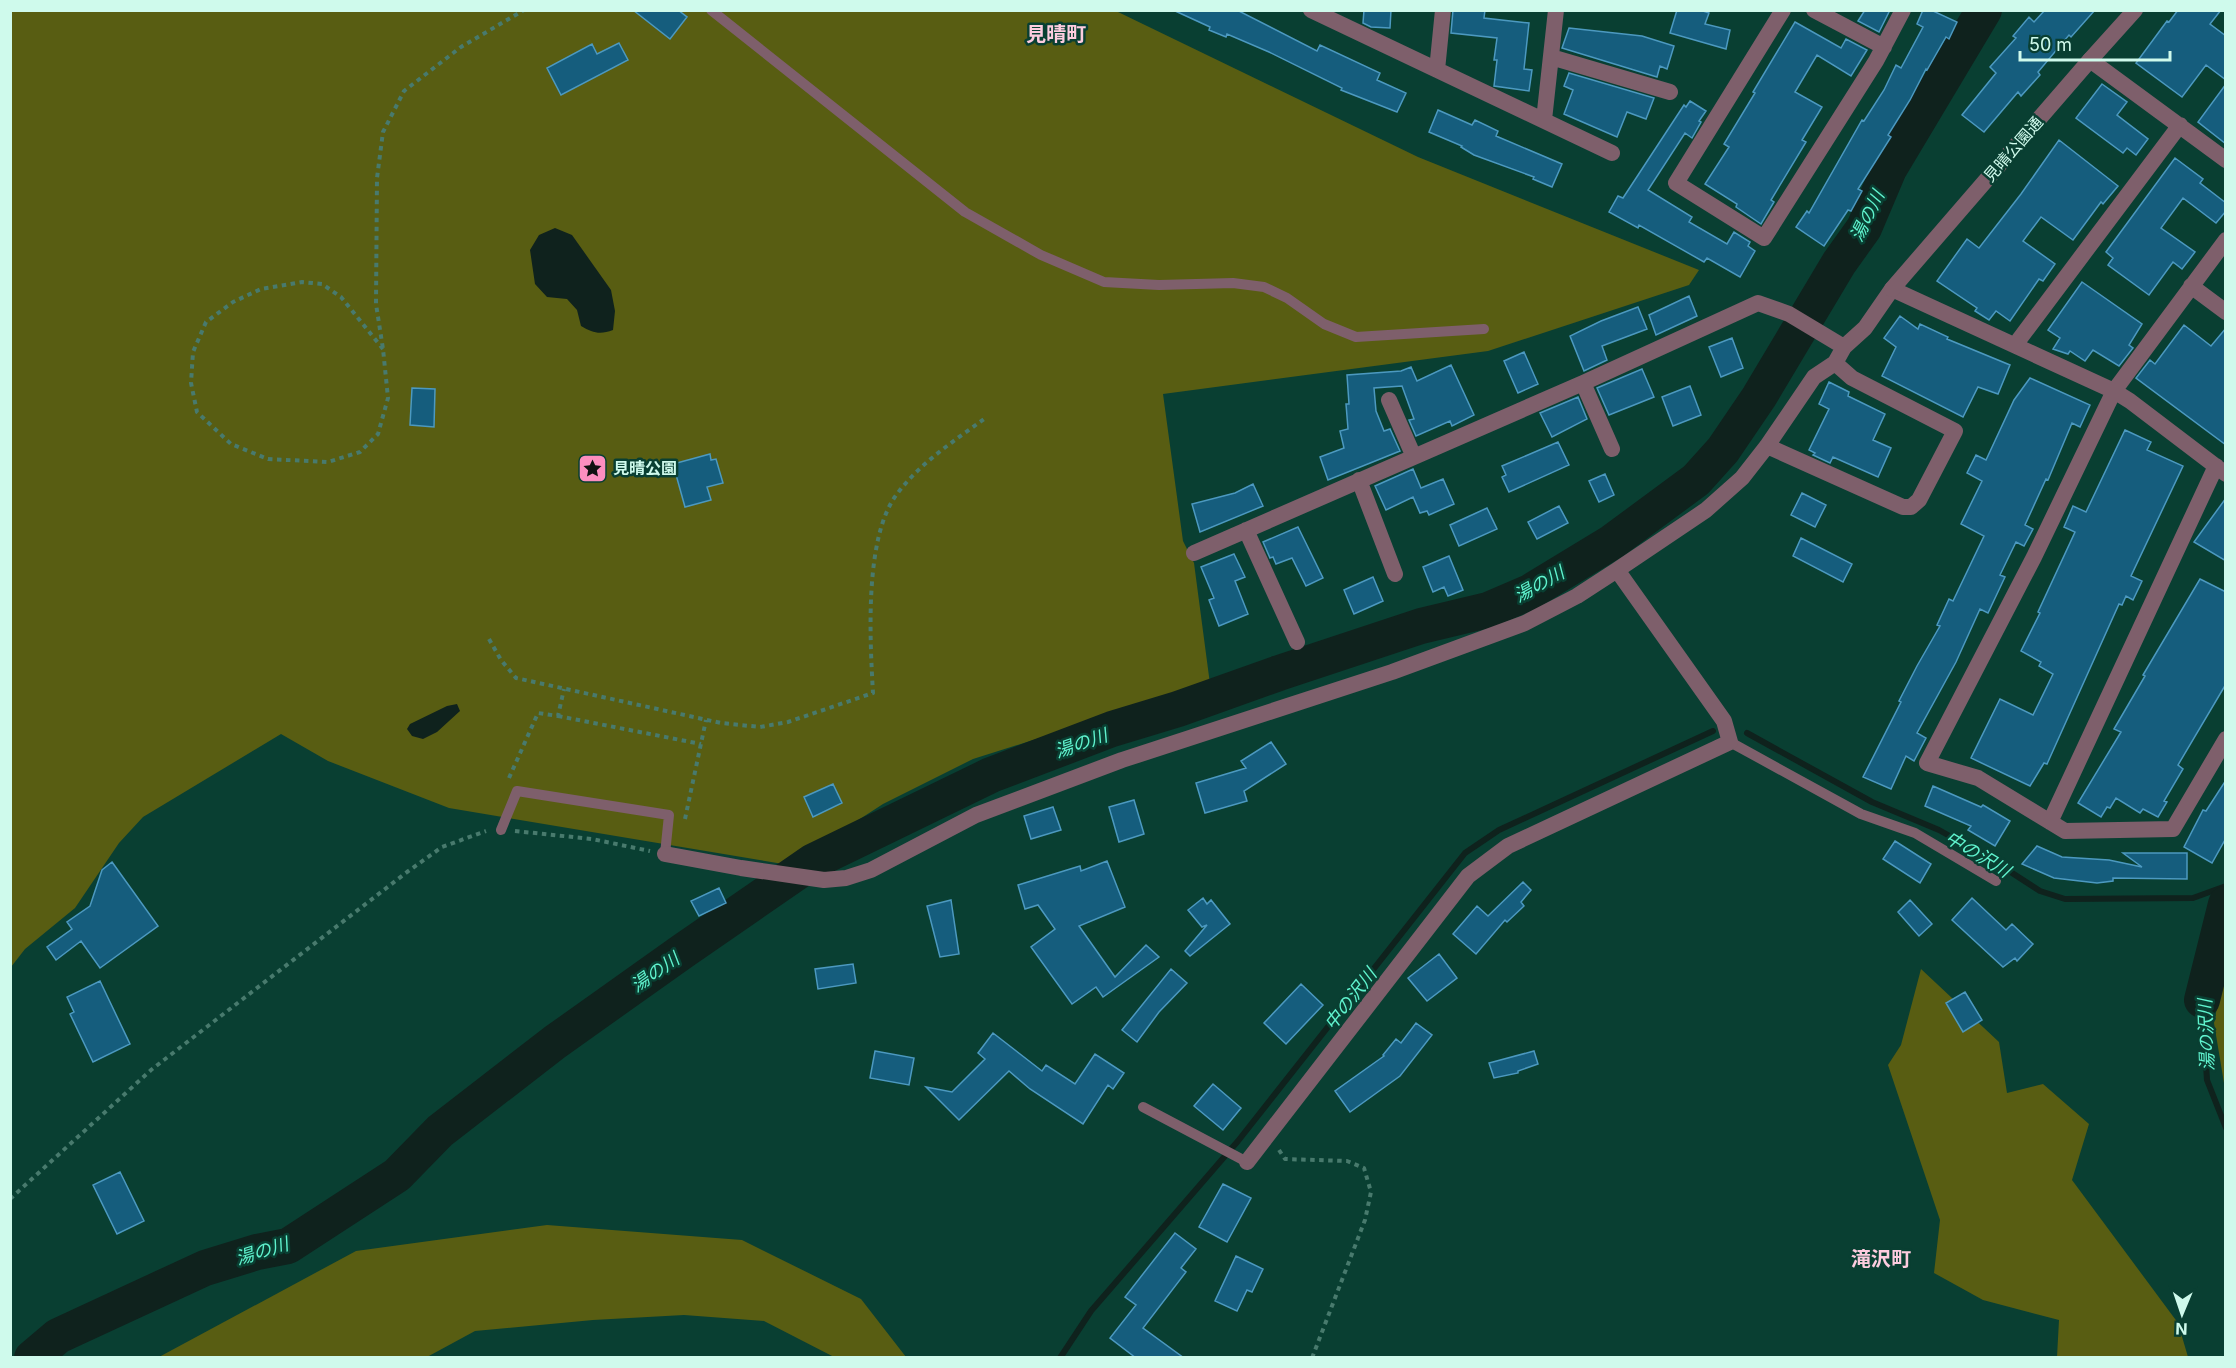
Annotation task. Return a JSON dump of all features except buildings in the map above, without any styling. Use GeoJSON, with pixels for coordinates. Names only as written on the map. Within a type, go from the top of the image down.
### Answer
{"type":"FeatureCollection","features":[{"type":"Feature","properties":{"kind":"street"},"geometry":{"type":"LineString","coordinates":[[1311,10],[1335,16],[1437,70],[1612,153]]}},
{"type":"Feature","properties":{"kind":"street"},"geometry":{"type":"LineString","coordinates":[[1437,70],[1443,10]]}},
{"type":"Feature","properties":{"kind":"street"},"geometry":{"type":"LineString","coordinates":[[1544,120],[1556,10]]}},
{"type":"Feature","properties":{"kind":"street"},"geometry":{"type":"LineString","coordinates":[[1783,10],[1676,183],[1764,238],[1884,47],[1903,10]]}},
{"type":"Feature","properties":{"kind":"street"},"geometry":{"type":"LineString","coordinates":[[1814,10],[1884,47]]}},
{"type":"Feature","properties":{"kind":"street","name":"見晴公園通"},"geometry":{"type":"LineString","coordinates":[[1835,363],[1844,347],[1865,328],[1892,289],[2135,10]]}},
{"type":"Feature","properties":{"kind":"street"},"geometry":{"type":"LineString","coordinates":[[1551,57],[1670,92]]}},
{"type":"Feature","properties":{"kind":"street"},"geometry":{"type":"LineString","coordinates":[[2090,60],[2226,160]]}},
{"type":"Feature","properties":{"kind":"street"},"geometry":{"type":"LineString","coordinates":[[2015,345],[2180,125]]}},
{"type":"Feature","properties":{"kind":"street"},"geometry":{"type":"LineString","coordinates":[[2226,240],[2114,391],[2034,557],[1927,763],[1978,778],[2065,831],[2173,829],[2226,739]]}},
{"type":"Feature","properties":{"kind":"street"},"geometry":{"type":"LineString","coordinates":[[2191,286],[2226,312]]}},
{"type":"Feature","properties":{"kind":"street"},"geometry":{"type":"LineString","coordinates":[[1892,289],[2114,391],[2221,470],[2050,822]]}},
{"type":"Feature","properties":{"kind":"street"},"geometry":{"type":"LineString","coordinates":[[1194,554],[1583,383],[1758,303],[1789,314],[1844,347]]}},
{"type":"Feature","properties":{"kind":"street"},"geometry":{"type":"LineString","coordinates":[[665,854],[824,880],[846,878],[871,870],[976,815],[1122,760],[1403,668],[1514,627],[1577,596],[1706,510],[1742,478],[1814,377],[1835,363],[1852,378],[1954,430],[1919,500],[1911,507],[1903,507],[1767,446]]}},
{"type":"Feature","properties":{"kind":"street"},"geometry":{"type":"LineString","coordinates":[[1583,383],[1612,449]]}},
{"type":"Feature","properties":{"kind":"street"},"geometry":{"type":"LineString","coordinates":[[1389,400],[1414,457]]}},
{"type":"Feature","properties":{"kind":"street"},"geometry":{"type":"LineString","coordinates":[[1359,480],[1395,574]]}},
{"type":"Feature","properties":{"kind":"street"},"geometry":{"type":"LineString","coordinates":[[1246,530],[1297,642]]}},
{"type":"Feature","properties":{"kind":"street"},"geometry":{"type":"LineString","coordinates":[[1241,1158],[1269,1134],[1468,876],[1508,846],[1730,742],[1724,722],[1617,570]]}},
{"type":"Feature","properties":{"kind":"lane"},"geometry":{"type":"LineString","coordinates":[[711,10],[964,212],[1041,255],[1104,282],[1158,285],[1233,283],[1264,287],[1287,298],[1324,324],[1356,337],[1484,329]]}},
{"type":"Feature","properties":{"kind":"lane"},"geometry":{"type":"LineString","coordinates":[[1730,742],[1861,814],[1915,833],[1996,881]]}},
{"type":"Feature","properties":{"kind":"lane"},"geometry":{"type":"LineString","coordinates":[[501,830],[517,791],[669,815],[665,854]]}},
{"type":"Feature","properties":{"kind":"lane"},"geometry":{"type":"LineString","coordinates":[[1143,1107],[1241,1158]]}},
{"type":"Feature","properties":{"kind":"path"},"geometry":{"type":"LineString","coordinates":[[383,349],[341,297],[322,284],[302,282],[261,289],[233,302],[206,322],[193,352],[191,383],[197,412],[231,444],[268,459],[328,462],[360,452],[378,434],[388,398],[383,349],[376,304],[377,178],[383,132],[404,92],[461,47],[524,10]]}},
{"type":"Feature","properties":{"kind":"path"},"geometry":{"type":"LineString","coordinates":[[489,639],[501,660],[516,678],[706,720],[760,727],[788,722],[873,693],[870,639],[871,584],[880,529],[896,495],[925,463],[984,419]]}},
{"type":"Feature","properties":{"kind":"path"},"geometry":{"type":"LineString","coordinates":[[558,716],[564,689]]}},
{"type":"Feature","properties":{"kind":"path"},"geometry":{"type":"LineString","coordinates":[[507,783],[538,713],[701,744]]}},
{"type":"Feature","properties":{"kind":"path"},"geometry":{"type":"LineString","coordinates":[[685,823],[706,720]]}},
{"type":"Feature","properties":{"kind":"path"},"geometry":{"type":"LineString","coordinates":[[485,831],[489,822]]}},
{"type":"Feature","properties":{"kind":"path"},"geometry":{"type":"LineString","coordinates":[[10,1198],[152,1070],[442,847],[485,831],[501,830],[592,839],[665,854]]}},
{"type":"Feature","properties":{"kind":"path"},"geometry":{"type":"LineString","coordinates":[[1269,1134],[1285,1159],[1347,1161],[1364,1168],[1371,1192],[1365,1220],[1312,1358]]}},
{"type":"Feature","properties":{"kind":"green space","name":"見晴公園"},"geometry":{"type":"Polygon","coordinates":[[[11,11],[1116,11],[1418,157],[1699,270],[1689,285],[1488,351],[1163,394],[1183,541],[1194,563],[1210,684],[973,759],[883,804],[789,865],[449,808],[328,761],[281,734],[143,817],[119,843],[75,908],[25,949],[11,967],[11,11]]]}},
{"type":"Feature","properties":{"kind":"green space"},"geometry":{"type":"Polygon","coordinates":[[[2225,967],[2225,1089],[2214,1023],[2225,967]]]}},
{"type":"Feature","properties":{"kind":"green space"},"geometry":{"type":"Polygon","coordinates":[[[1921,969],[1999,1042],[2007,1093],[2043,1084],[2089,1124],[2072,1180],[2178,1323],[2188,1357],[2057,1357],[2059,1320],[1983,1300],[1934,1273],[1940,1220],[1888,1065],[1901,1045],[1921,969]]]}},
{"type":"Feature","properties":{"kind":"green space"},"geometry":{"type":"Polygon","coordinates":[[[547,1225],[742,1240],[861,1299],[906,1357],[834,1357],[764,1321],[684,1315],[593,1320],[475,1331],[427,1357],[159,1357],[356,1251],[547,1225]]]}},
{"type":"Feature","properties":{"kind":"water"},"geometry":{"type":"Polygon","coordinates":[[[555,228],[572,235],[611,290],[615,311],[613,330],[597,332],[581,326],[577,310],[567,299],[547,297],[535,284],[530,250],[539,235],[555,228]]]}},
{"type":"Feature","properties":{"kind":"water"},"geometry":{"type":"Polygon","coordinates":[[[457,704],[460,711],[437,732],[423,739],[412,736],[407,729],[410,724],[447,706],[457,704]]]}},
{"type":"Feature","properties":{"kind":"waterway","name":"湯の川"},"geometry":{"type":"LineString","coordinates":[[32,1358],[58,1336],[205,1268],[257,1252],[288,1246],[397,1175],[440,1131],[555,1042],[812,862],[991,775],[1112,729],[1178,709],[1421,626],[1488,610],[1530,592],[1612,542],[1696,480],[1723,450],[1759,397],[1839,263],[1864,228],[1889,169],[1984,10]]}},
{"type":"Feature","properties":{"kind":"waterway","name":"中の沢川"},"geometry":{"type":"LineString","coordinates":[[1060,1358],[1091,1311],[1238,1141],[1465,853],[1499,830],[1713,731]]}},
{"type":"Feature","properties":{"kind":"waterway","name":"中の沢川"},"geometry":{"type":"LineString","coordinates":[[1747,733],[1872,802],[1939,830],[1989,858],[2040,891],[2065,899],[2193,898],[2226,886]]}},
{"type":"Feature","properties":{"kind":"waterway","name":"湯の沢川"},"geometry":{"type":"LineString","coordinates":[[2202,1000],[2226,904]]}},
{"type":"Feature","properties":{"kind":"waterway","name":"湯の沢川"},"geometry":{"type":"LineString","coordinates":[[2202,1000],[2207,1080],[2226,1128]]}},
{"type":"Feature","properties":{"kind":"place","name":"見晴公園"},"geometry":{"type":"Point","coordinates":[592,468]}},
{"type":"Feature","properties":{"kind":"district","name":"見晴町"},"geometry":{"type":"Point","coordinates":[1056,34]}},
{"type":"Feature","properties":{"kind":"district","name":"滝沢町"},"geometry":{"type":"Point","coordinates":[1881,1259]}}]}
